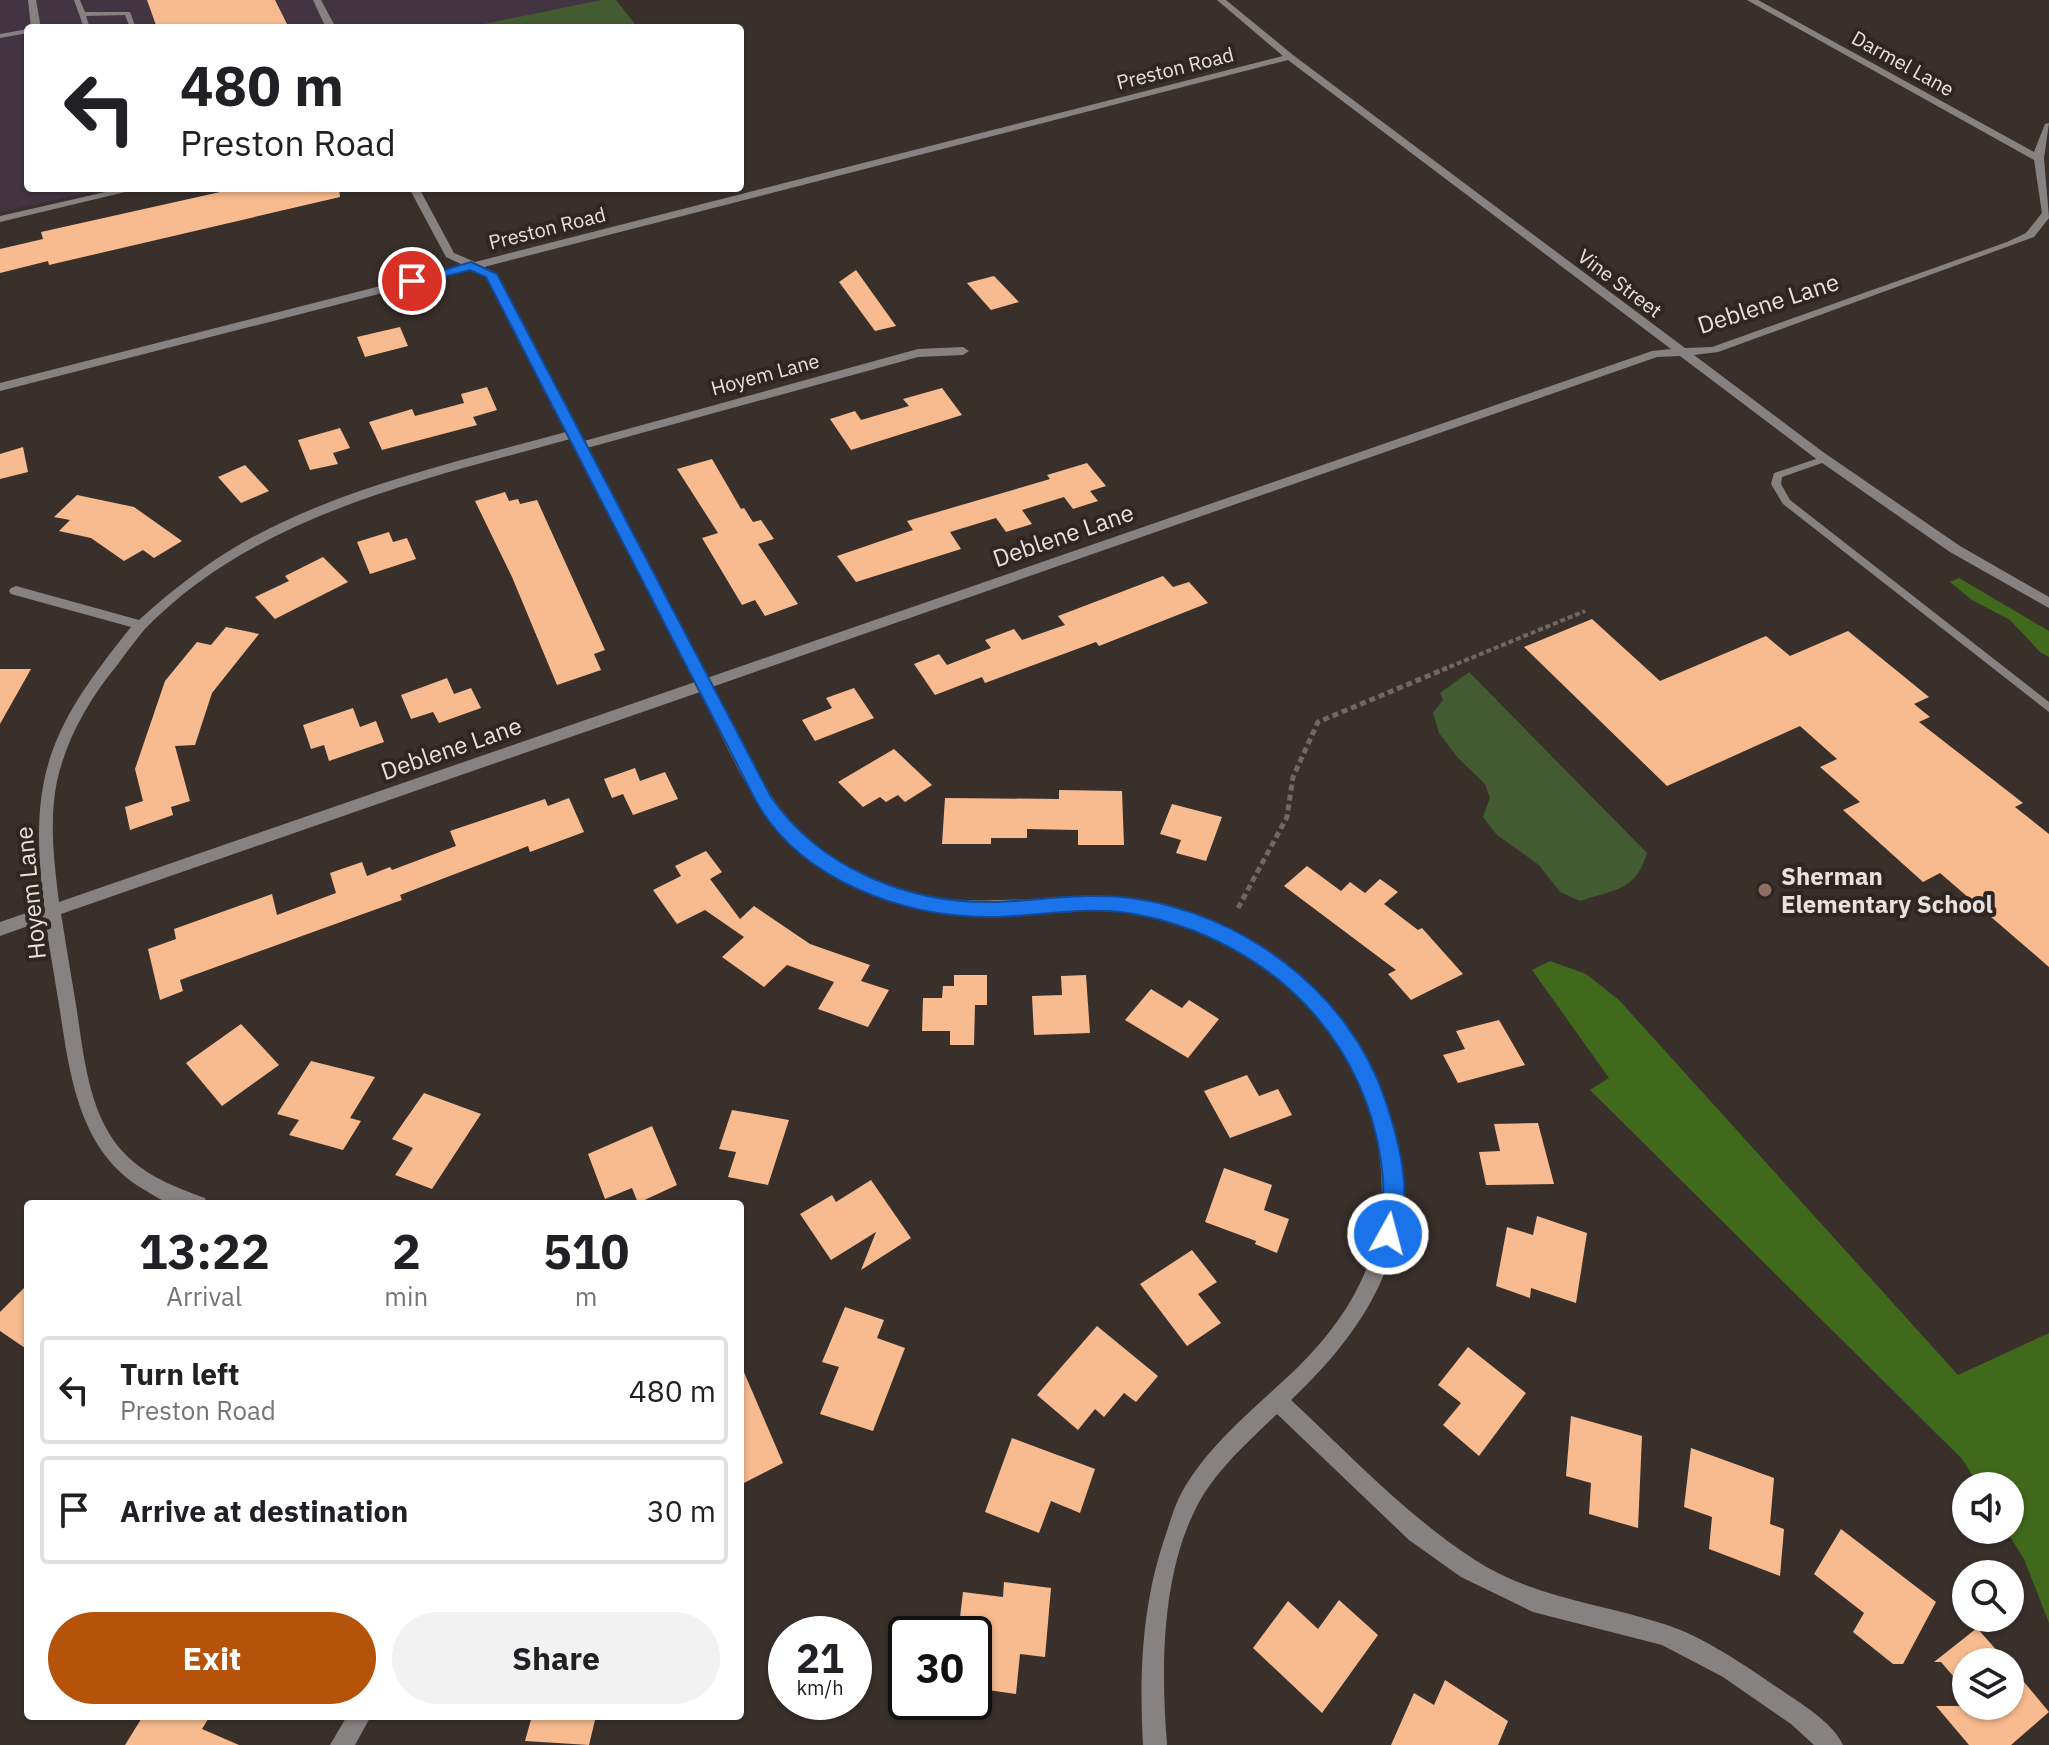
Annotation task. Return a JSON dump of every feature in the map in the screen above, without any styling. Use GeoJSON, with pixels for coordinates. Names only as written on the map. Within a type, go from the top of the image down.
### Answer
{"type":"FeatureCollection","features":[{"type":"Feature","properties":{"kind":"street"},"geometry":{"type":"LineString","coordinates":[[32,0],[35,24]]}},
{"type":"Feature","properties":{"kind":"street"},"geometry":{"type":"LineString","coordinates":[[317,0],[329,24]]}},
{"type":"Feature","properties":{"kind":"street","name":"Vine Street"},"geometry":{"type":"LineString","coordinates":[[1221,0],[1290,57],[1825,459],[1955,549],[2049,603]]}},
{"type":"Feature","properties":{"kind":"street","name":"Darmel Lane"},"geometry":{"type":"LineString","coordinates":[[1751,0],[2037,158]]}},
{"type":"Feature","properties":{"kind":"street","name":"Preston Road"},"geometry":{"type":"LineString","coordinates":[[0,387],[1290,57]]}},
{"type":"Feature","properties":{"kind":"street"},"geometry":{"type":"LineString","coordinates":[[2037,158],[2041,139],[2049,126]]}},
{"type":"Feature","properties":{"kind":"street","name":"Deblene Lane"},"geometry":{"type":"LineString","coordinates":[[0,929],[1656,354],[1714,350],[2030,235],[2047,213],[2037,158]]}},
{"type":"Feature","properties":{"kind":"street"},"geometry":{"type":"LineString","coordinates":[[68,192],[70,203]]}},
{"type":"Feature","properties":{"kind":"street"},"geometry":{"type":"LineString","coordinates":[[0,219],[119,192]]}},
{"type":"Feature","properties":{"kind":"street"},"geometry":{"type":"LineString","coordinates":[[416,192],[450,255],[491,274],[764,801],[779,823],[802,845],[853,879],[883,892],[954,908],[1087,904],[1131,906],[1172,915],[1212,930],[1253,951],[1294,980],[1350,1043],[1369,1083],[1385,1129],[1394,1182],[1388,1234],[1372,1286],[1325,1354],[1228,1447],[1190,1497],[1167,1558],[1154,1626],[1151,1693],[1155,1745]]}},
{"type":"Feature","properties":{"kind":"street","name":"Hoyem Lane"},"geometry":{"type":"LineString","coordinates":[[183,1200],[165,1195],[111,1154],[95,1129],[79,1085],[44,842],[47,795],[61,748],[79,706],[105,667],[140,625],[174,592],[219,560],[330,506],[918,353],[963,351]]}},
{"type":"Feature","properties":{"kind":"street"},"geometry":{"type":"LineString","coordinates":[[16,591],[140,625]]}},
{"type":"Feature","properties":{"kind":"street"},"geometry":{"type":"LineString","coordinates":[[1277,1401],[1417,1532],[1469,1569],[1533,1601],[1665,1635],[1731,1669],[1799,1716],[1831,1745]]}},
{"type":"Feature","properties":{"kind":"street"},"geometry":{"type":"LineString","coordinates":[[342,1745],[358,1720]]}},
{"type":"Feature","properties":{"kind":"lane"},"geometry":{"type":"LineString","coordinates":[[77,0],[86,24]]}},
{"type":"Feature","properties":{"kind":"lane"},"geometry":{"type":"LineString","coordinates":[[109,0],[112,13]]}},
{"type":"Feature","properties":{"kind":"lane"},"geometry":{"type":"LineString","coordinates":[[83,14],[128,13],[132,24]]}},
{"type":"Feature","properties":{"kind":"lane"},"geometry":{"type":"LineString","coordinates":[[0,36],[24,32]]}},
{"type":"Feature","properties":{"kind":"lane"},"geometry":{"type":"LineString","coordinates":[[1825,459],[1777,475],[1776,484],[1786,502],[2049,708]]}},
{"type":"Feature","properties":{"kind":"path"},"geometry":{"type":"LineString","coordinates":[[1238,908],[1287,817],[1293,777],[1318,722],[1585,611]]}},
{"type":"Feature","properties":{"kind":"shaded area"},"geometry":{"type":"Polygon","coordinates":[[[0,0],[601,0],[484,24],[24,24],[24,192],[91,192],[0,212],[0,0]]]}},
{"type":"Feature","properties":{"kind":"green space"},"geometry":{"type":"Polygon","coordinates":[[[601,0],[616,0],[635,24],[484,24],[601,0]]]}},
{"type":"Feature","properties":{"kind":"green space"},"geometry":{"type":"Polygon","coordinates":[[[1959,578],[2049,631],[2049,657],[2040,652],[2010,620],[1972,600],[1950,582],[1959,578]]]}},
{"type":"Feature","properties":{"kind":"green space"},"geometry":{"type":"Polygon","coordinates":[[[1469,672],[1647,853],[1630,882],[1580,901],[1560,892],[1539,865],[1497,835],[1483,817],[1490,798],[1485,784],[1458,758],[1439,733],[1433,713],[1443,700],[1440,693],[1469,672]]]}},
{"type":"Feature","properties":{"kind":"green space"},"geometry":{"type":"Polygon","coordinates":[[[1550,961],[1586,974],[1619,1000],[1958,1375],[2049,1333],[2049,1623],[2024,1559],[2015,1544],[2024,1544],[2024,1472],[1970,1472],[1962,1459],[1590,1090],[1609,1078],[1532,970],[1550,961]]]}},
{"type":"Feature","properties":{"kind":"building"},"geometry":{"type":"Polygon","coordinates":[[[147,0],[275,0],[287,24],[156,24],[147,0]]]}},
{"type":"Feature","properties":{"kind":"building"},"geometry":{"type":"Polygon","coordinates":[[[220,192],[339,192],[340,197],[49,265],[48,261],[0,273],[0,249],[43,239],[41,232],[220,192]]]}},
{"type":"Feature","properties":{"kind":"building"},"geometry":{"type":"Polygon","coordinates":[[[856,270],[896,326],[875,331],[839,282],[856,270]]]}},
{"type":"Feature","properties":{"kind":"building"},"geometry":{"type":"Polygon","coordinates":[[[994,276],[1019,302],[991,310],[967,283],[994,276]]]}},
{"type":"Feature","properties":{"kind":"building"},"geometry":{"type":"Polygon","coordinates":[[[400,327],[408,346],[365,357],[357,337],[400,327]]]}},
{"type":"Feature","properties":{"kind":"building"},"geometry":{"type":"Polygon","coordinates":[[[487,387],[497,410],[473,417],[477,425],[382,450],[369,422],[412,409],[415,416],[464,403],[461,394],[487,387]]]}},
{"type":"Feature","properties":{"kind":"building"},"geometry":{"type":"Polygon","coordinates":[[[942,388],[962,415],[851,450],[830,419],[855,411],[861,420],[909,406],[903,399],[942,388]]]}},
{"type":"Feature","properties":{"kind":"building"},"geometry":{"type":"Polygon","coordinates":[[[340,428],[350,448],[333,453],[338,464],[310,470],[298,440],[340,428]]]}},
{"type":"Feature","properties":{"kind":"building"},"geometry":{"type":"Polygon","coordinates":[[[23,447],[28,472],[0,479],[0,454],[23,447]]]}},
{"type":"Feature","properties":{"kind":"building"},"geometry":{"type":"Polygon","coordinates":[[[712,459],[741,509],[744,508],[753,522],[761,520],[774,539],[758,544],[798,604],[765,616],[755,600],[742,605],[702,538],[718,533],[677,469],[712,459]]]}},
{"type":"Feature","properties":{"kind":"building"},"geometry":{"type":"Polygon","coordinates":[[[1087,463],[1106,486],[1090,491],[1098,501],[1073,509],[1064,497],[1022,510],[1032,524],[1006,532],[996,518],[950,532],[961,549],[856,582],[837,556],[913,530],[907,521],[1050,479],[1047,475],[1087,463]]]}},
{"type":"Feature","properties":{"kind":"building"},"geometry":{"type":"Polygon","coordinates":[[[245,465],[269,491],[241,503],[218,477],[245,465]]]}},
{"type":"Feature","properties":{"kind":"building"},"geometry":{"type":"Polygon","coordinates":[[[505,492],[509,501],[518,499],[520,504],[537,500],[605,650],[594,654],[601,670],[557,685],[512,577],[475,501],[505,492]]]}},
{"type":"Feature","properties":{"kind":"building"},"geometry":{"type":"Polygon","coordinates":[[[77,495],[134,507],[182,541],[154,558],[143,550],[124,561],[91,538],[59,531],[70,520],[54,517],[77,495]]]}},
{"type":"Feature","properties":{"kind":"building"},"geometry":{"type":"Polygon","coordinates":[[[389,532],[393,542],[407,538],[416,559],[370,574],[357,542],[389,532]]]}},
{"type":"Feature","properties":{"kind":"building"},"geometry":{"type":"Polygon","coordinates":[[[323,557],[348,582],[275,619],[255,597],[289,581],[285,576],[323,557]]]}},
{"type":"Feature","properties":{"kind":"building"},"geometry":{"type":"Polygon","coordinates":[[[1163,576],[1173,587],[1189,582],[1208,603],[1099,646],[1096,642],[985,683],[982,677],[935,695],[914,664],[939,654],[947,665],[991,648],[985,640],[1014,629],[1022,640],[1065,625],[1058,616],[1163,576]]]}},
{"type":"Feature","properties":{"kind":"building"},"geometry":{"type":"Polygon","coordinates":[[[1592,619],[1660,681],[1766,636],[1790,656],[1848,631],[1929,697],[1914,704],[1930,717],[1919,722],[2023,803],[2015,807],[2049,834],[2049,967],[1940,873],[1923,882],[1843,810],[1860,802],[1820,767],[1837,759],[1800,726],[1667,786],[1524,647],[1592,619]]]}},
{"type":"Feature","properties":{"kind":"building"},"geometry":{"type":"Polygon","coordinates":[[[226,627],[259,634],[212,693],[195,745],[175,746],[190,801],[171,807],[173,815],[130,830],[125,807],[143,801],[135,769],[165,681],[197,642],[211,645],[226,627]]]}},
{"type":"Feature","properties":{"kind":"building"},"geometry":{"type":"Polygon","coordinates":[[[0,669],[31,669],[0,724],[0,669]]]}},
{"type":"Feature","properties":{"kind":"building"},"geometry":{"type":"Polygon","coordinates":[[[447,678],[454,694],[471,688],[481,708],[439,723],[433,712],[411,719],[401,695],[447,678]]]}},
{"type":"Feature","properties":{"kind":"building"},"geometry":{"type":"Polygon","coordinates":[[[854,688],[874,718],[815,741],[802,720],[832,708],[826,698],[854,688]]]}},
{"type":"Feature","properties":{"kind":"building"},"geometry":{"type":"Polygon","coordinates":[[[353,708],[360,727],[376,721],[384,742],[329,761],[324,745],[311,749],[303,725],[353,708]]]}},
{"type":"Feature","properties":{"kind":"building"},"geometry":{"type":"Polygon","coordinates":[[[894,749],[932,785],[905,802],[898,795],[886,802],[880,797],[863,807],[838,782],[894,749]]]}},
{"type":"Feature","properties":{"kind":"building"},"geometry":{"type":"Polygon","coordinates":[[[635,768],[640,781],[665,772],[678,799],[633,815],[623,794],[612,798],[604,779],[635,768]]]}},
{"type":"Feature","properties":{"kind":"building"},"geometry":{"type":"Polygon","coordinates":[[[1059,790],[1122,791],[1124,845],[1078,845],[1078,830],[1027,829],[1027,838],[991,838],[991,844],[942,844],[945,798],[1059,799],[1059,790]]]}},
{"type":"Feature","properties":{"kind":"building"},"geometry":{"type":"Polygon","coordinates":[[[569,798],[584,832],[530,852],[528,846],[400,895],[402,900],[180,980],[183,991],[160,1000],[148,949],[176,939],[174,929],[272,894],[277,915],[336,893],[330,873],[362,862],[367,876],[390,867],[392,870],[456,846],[450,831],[545,799],[548,806],[569,798]]]}},
{"type":"Feature","properties":{"kind":"building"},"geometry":{"type":"Polygon","coordinates":[[[1172,804],[1222,817],[1206,861],[1176,853],[1181,840],[1160,834],[1172,804]]]}},
{"type":"Feature","properties":{"kind":"building"},"geometry":{"type":"Polygon","coordinates":[[[706,851],[722,872],[710,879],[740,919],[754,906],[810,944],[870,965],[861,981],[889,990],[868,1027],[818,1009],[834,982],[787,965],[764,987],[722,957],[744,937],[705,910],[677,924],[653,890],[681,876],[675,866],[706,851]]]}},
{"type":"Feature","properties":{"kind":"building"},"geometry":{"type":"Polygon","coordinates":[[[1307,866],[1341,891],[1350,882],[1365,893],[1380,879],[1398,892],[1384,904],[1418,930],[1422,928],[1463,974],[1411,1000],[1388,974],[1396,970],[1284,886],[1307,866]]]}},
{"type":"Feature","properties":{"kind":"building"},"geometry":{"type":"Polygon","coordinates":[[[954,975],[987,975],[987,1005],[975,1005],[974,1045],[950,1045],[950,1031],[922,1031],[923,998],[942,998],[943,986],[954,986],[954,975]]]}},
{"type":"Feature","properties":{"kind":"building"},"geometry":{"type":"Polygon","coordinates":[[[1086,975],[1090,1033],[1034,1035],[1032,996],[1062,995],[1061,976],[1086,975]]]}},
{"type":"Feature","properties":{"kind":"building"},"geometry":{"type":"Polygon","coordinates":[[[1151,989],[1182,1008],[1189,1000],[1219,1019],[1188,1058],[1125,1020],[1151,989]]]}},
{"type":"Feature","properties":{"kind":"building"},"geometry":{"type":"Polygon","coordinates":[[[1499,1020],[1525,1065],[1458,1083],[1443,1055],[1465,1049],[1456,1031],[1499,1020]]]}},
{"type":"Feature","properties":{"kind":"building"},"geometry":{"type":"Polygon","coordinates":[[[241,1024],[279,1065],[222,1106],[186,1063],[241,1024]]]}},
{"type":"Feature","properties":{"kind":"building"},"geometry":{"type":"Polygon","coordinates":[[[311,1061],[375,1077],[350,1118],[361,1121],[343,1150],[289,1135],[299,1120],[277,1114],[311,1061]]]}},
{"type":"Feature","properties":{"kind":"building"},"geometry":{"type":"Polygon","coordinates":[[[1247,1075],[1259,1096],[1278,1089],[1292,1115],[1230,1138],[1204,1091],[1247,1075]]]}},
{"type":"Feature","properties":{"kind":"building"},"geometry":{"type":"Polygon","coordinates":[[[424,1093],[481,1114],[432,1189],[395,1175],[413,1148],[392,1139],[424,1093]]]}},
{"type":"Feature","properties":{"kind":"building"},"geometry":{"type":"Polygon","coordinates":[[[732,1110],[789,1120],[768,1185],[728,1177],[736,1152],[719,1149],[732,1110]]]}},
{"type":"Feature","properties":{"kind":"building"},"geometry":{"type":"Polygon","coordinates":[[[1538,1123],[1554,1184],[1486,1185],[1479,1152],[1500,1151],[1494,1124],[1538,1123]]]}},
{"type":"Feature","properties":{"kind":"building"},"geometry":{"type":"Polygon","coordinates":[[[652,1126],[677,1185],[644,1200],[637,1200],[632,1188],[605,1199],[588,1154],[652,1126]]]}},
{"type":"Feature","properties":{"kind":"building"},"geometry":{"type":"Polygon","coordinates":[[[1224,1168],[1272,1185],[1264,1210],[1289,1219],[1277,1253],[1255,1244],[1256,1241],[1205,1222],[1224,1168]]]}},
{"type":"Feature","properties":{"kind":"building"},"geometry":{"type":"Polygon","coordinates":[[[871,1180],[911,1238],[861,1270],[876,1232],[831,1260],[800,1214],[832,1195],[836,1202],[871,1180]]]}},
{"type":"Feature","properties":{"kind":"building"},"geometry":{"type":"Polygon","coordinates":[[[1537,1216],[1587,1233],[1576,1303],[1531,1288],[1530,1298],[1496,1286],[1507,1227],[1533,1235],[1537,1216]]]}},
{"type":"Feature","properties":{"kind":"building"},"geometry":{"type":"Polygon","coordinates":[[[1192,1250],[1217,1282],[1198,1294],[1221,1323],[1187,1346],[1140,1284],[1192,1250]]]}},
{"type":"Feature","properties":{"kind":"building"},"geometry":{"type":"Polygon","coordinates":[[[24,1288],[24,1347],[0,1331],[0,1312],[24,1288]]]}},
{"type":"Feature","properties":{"kind":"building"},"geometry":{"type":"Polygon","coordinates":[[[845,1307],[884,1320],[877,1338],[905,1348],[873,1431],[820,1414],[839,1367],[822,1362],[845,1307]]]}},
{"type":"Feature","properties":{"kind":"building"},"geometry":{"type":"Polygon","coordinates":[[[1097,1326],[1158,1376],[1136,1402],[1124,1393],[1104,1417],[1095,1409],[1078,1430],[1037,1395],[1097,1326]]]}},
{"type":"Feature","properties":{"kind":"building"},"geometry":{"type":"Polygon","coordinates":[[[1468,1347],[1526,1393],[1479,1456],[1443,1425],[1461,1403],[1438,1385],[1468,1347]]]}},
{"type":"Feature","properties":{"kind":"building"},"geometry":{"type":"Polygon","coordinates":[[[744,1372],[783,1463],[744,1483],[744,1372]]]}},
{"type":"Feature","properties":{"kind":"building"},"geometry":{"type":"Polygon","coordinates":[[[1571,1416],[1642,1436],[1638,1528],[1589,1514],[1591,1483],[1566,1476],[1571,1416]]]}},
{"type":"Feature","properties":{"kind":"building"},"geometry":{"type":"Polygon","coordinates":[[[1012,1438],[1095,1469],[1080,1513],[1051,1501],[1039,1533],[985,1512],[1012,1438]]]}},
{"type":"Feature","properties":{"kind":"building"},"geometry":{"type":"Polygon","coordinates":[[[1691,1448],[1774,1478],[1770,1524],[1784,1529],[1780,1576],[1709,1549],[1712,1517],[1684,1507],[1691,1448]]]}},
{"type":"Feature","properties":{"kind":"building"},"geometry":{"type":"Polygon","coordinates":[[[1841,1529],[1936,1602],[1903,1664],[1893,1664],[1853,1632],[1864,1613],[1814,1574],[1841,1529]]]}},
{"type":"Feature","properties":{"kind":"building"},"geometry":{"type":"Polygon","coordinates":[[[1004,1582],[1051,1588],[1045,1657],[1020,1654],[1016,1694],[992,1691],[992,1616],[960,1616],[963,1592],[1003,1597],[1004,1582]]]}},
{"type":"Feature","properties":{"kind":"building"},"geometry":{"type":"Polygon","coordinates":[[[1339,1600],[1378,1635],[1322,1713],[1253,1648],[1288,1601],[1318,1629],[1339,1600]]]}},
{"type":"Feature","properties":{"kind":"building"},"geometry":{"type":"Polygon","coordinates":[[[1972,1632],[1981,1632],[1995,1648],[1952,1648],[1952,1675],[1941,1662],[1934,1662],[1972,1632]]]}},
{"type":"Feature","properties":{"kind":"building"},"geometry":{"type":"Polygon","coordinates":[[[1445,1680],[1508,1721],[1498,1745],[1391,1745],[1414,1693],[1434,1705],[1445,1680]]]}},
{"type":"Feature","properties":{"kind":"building"},"geometry":{"type":"Polygon","coordinates":[[[2024,1682],[2049,1712],[2011,1745],[1969,1745],[1936,1706],[1952,1706],[1952,1720],[2024,1720],[2024,1682]]]}},
{"type":"Feature","properties":{"kind":"building"},"geometry":{"type":"Polygon","coordinates":[[[141,1720],[208,1720],[202,1729],[239,1745],[125,1745],[141,1720]]]}},
{"type":"Feature","properties":{"kind":"building"},"geometry":{"type":"Polygon","coordinates":[[[531,1720],[595,1720],[589,1745],[525,1741],[531,1720]]]}},
{"type":"Feature","properties":{"kind":"place","name":"Sherman Elementary School"},"geometry":{"type":"Point","coordinates":[1765,890]}},
{"type":"Feature","properties":{"kind":"route"},"geometry":{"type":"LineString","coordinates":[[412,281],[471,266],[491,274],[764,801],[779,823],[802,845],[853,879],[914,901],[954,908],[991,909],[1087,904],[1131,906],[1172,915],[1212,930],[1253,951],[1294,980],[1350,1043],[1369,1083],[1385,1129],[1394,1182],[1388,1234]]}}]}
